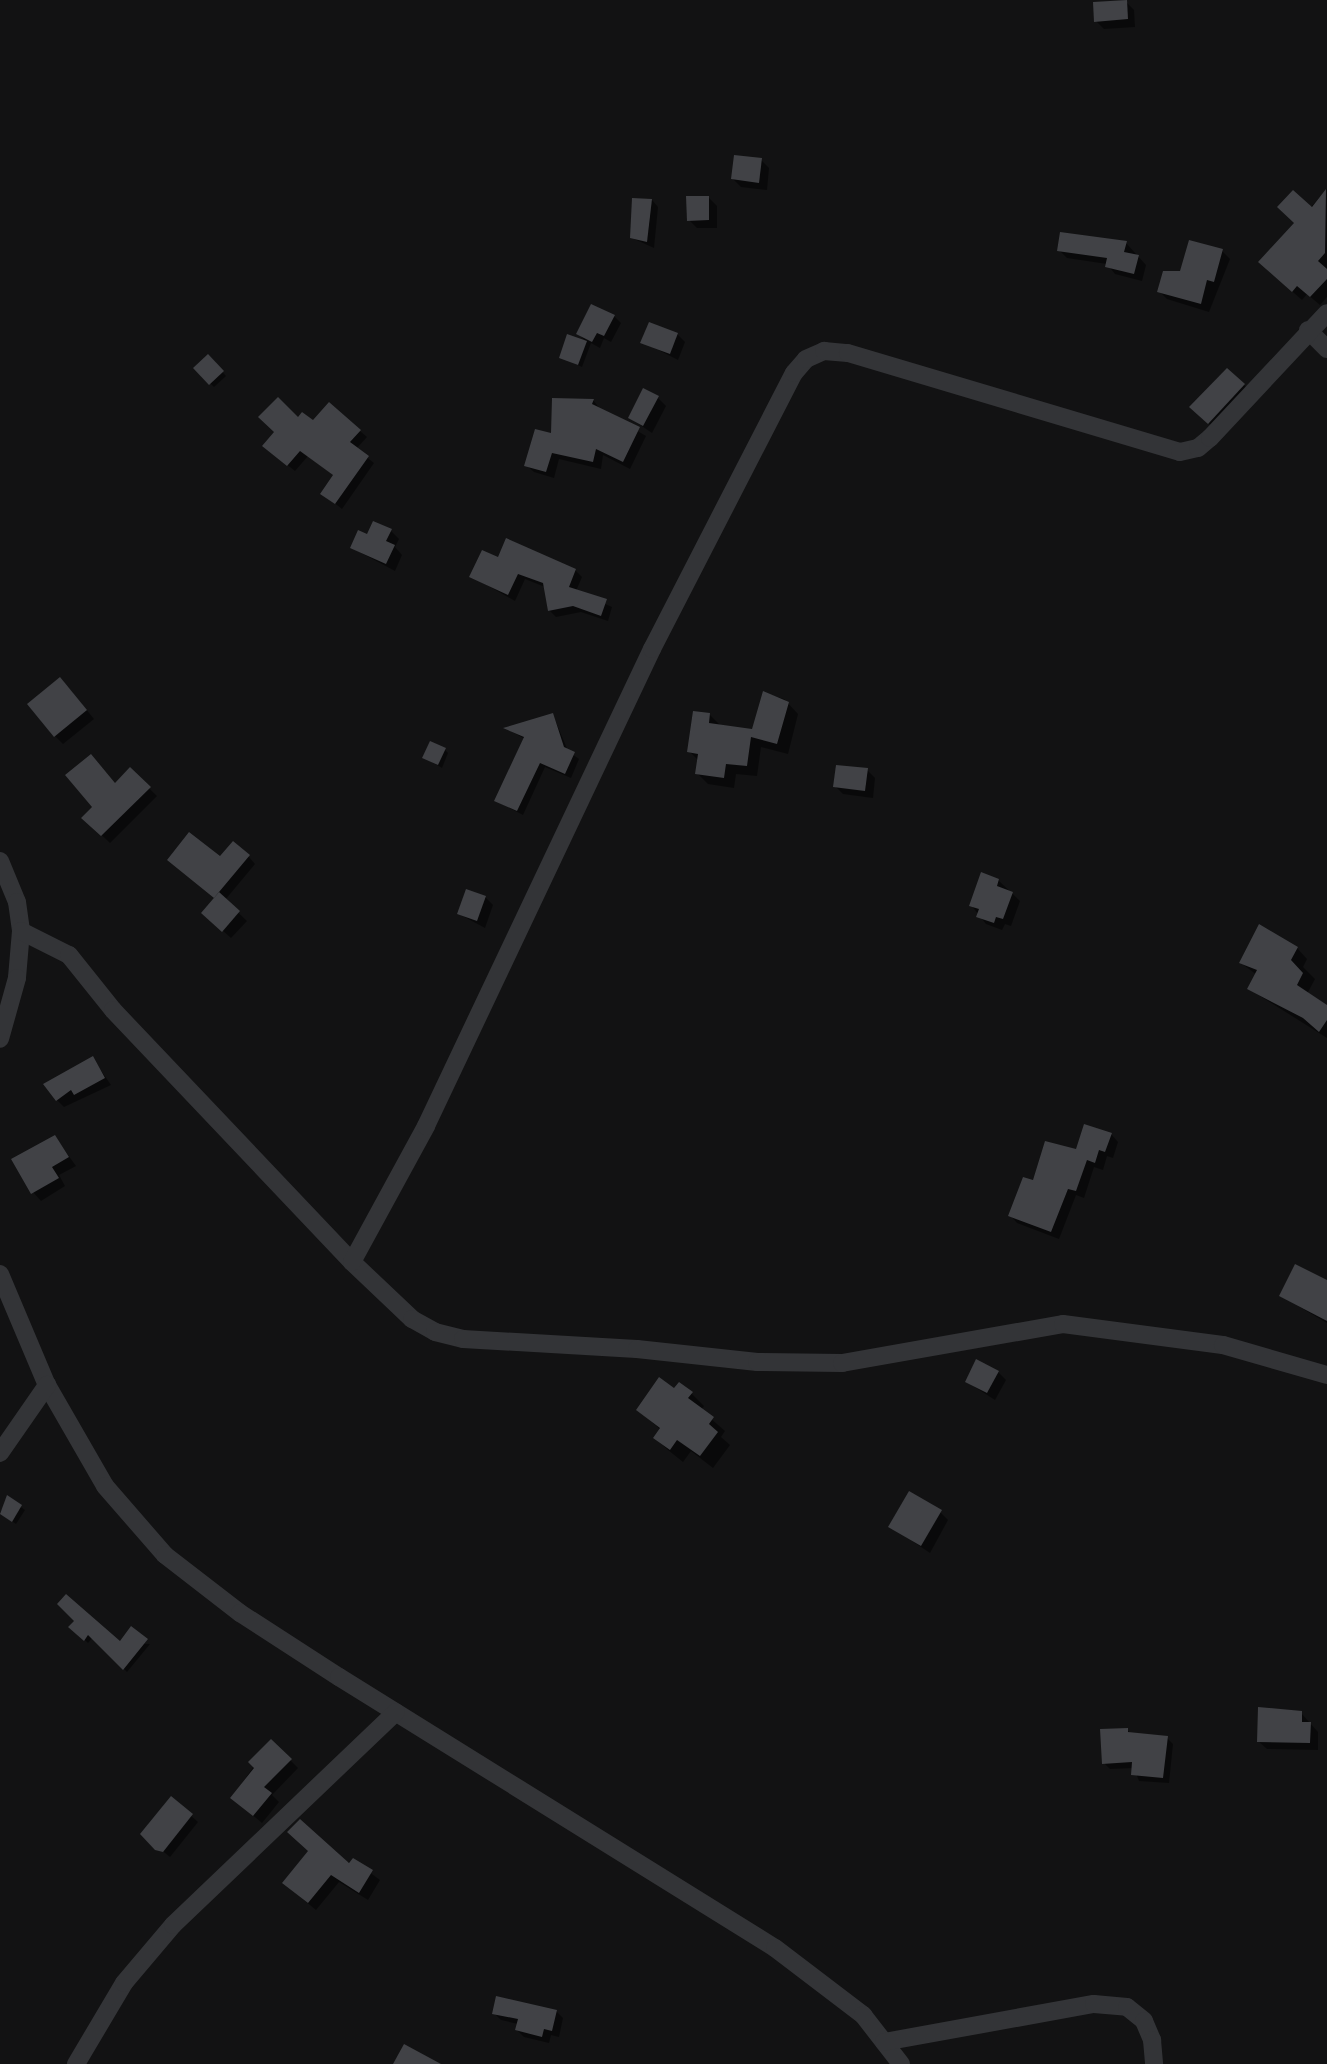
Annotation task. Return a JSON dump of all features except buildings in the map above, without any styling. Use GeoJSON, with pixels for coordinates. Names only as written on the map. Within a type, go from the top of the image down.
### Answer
{"type":"FeatureCollection","features":[{"type":"Feature","properties":{"kind":"street"},"geometry":{"type":"LineString","coordinates":[[352,1262],[426,1126],[652,649],[794,373],[806,359],[824,351],[848,353],[1180,452],[1198,448],[1210,438],[1308,330],[1327,313]]}},
{"type":"Feature","properties":{"kind":"street"},"geometry":{"type":"LineString","coordinates":[[1308,330],[1327,349]]}},
{"type":"Feature","properties":{"kind":"street"},"geometry":{"type":"LineString","coordinates":[[0,861],[17,902],[21,931],[17,978],[0,1039]]}},
{"type":"Feature","properties":{"kind":"street"},"geometry":{"type":"LineString","coordinates":[[21,931],[69,955],[113,1010],[352,1262],[412,1319],[463,1339],[637,1349],[757,1362],[842,1363],[1063,1324],[1223,1345],[1327,1375]]}},
{"type":"Feature","properties":{"kind":"street"},"geometry":{"type":"LineString","coordinates":[[0,1274],[47,1385],[104,1486],[165,1555],[240,1613],[775,1948],[863,2015],[901,2064]]}},
{"type":"Feature","properties":{"kind":"street"},"geometry":{"type":"LineString","coordinates":[[0,1452],[47,1385]]}},
{"type":"Feature","properties":{"kind":"street"},"geometry":{"type":"LineString","coordinates":[[76,2064],[124,1983],[173,1925],[396,1712]]}},
{"type":"Feature","properties":{"kind":"street"},"geometry":{"type":"LineString","coordinates":[[884,2042],[1094,2004],[1127,2007],[1144,2021],[1152,2040],[1154,2064]]}}]}
